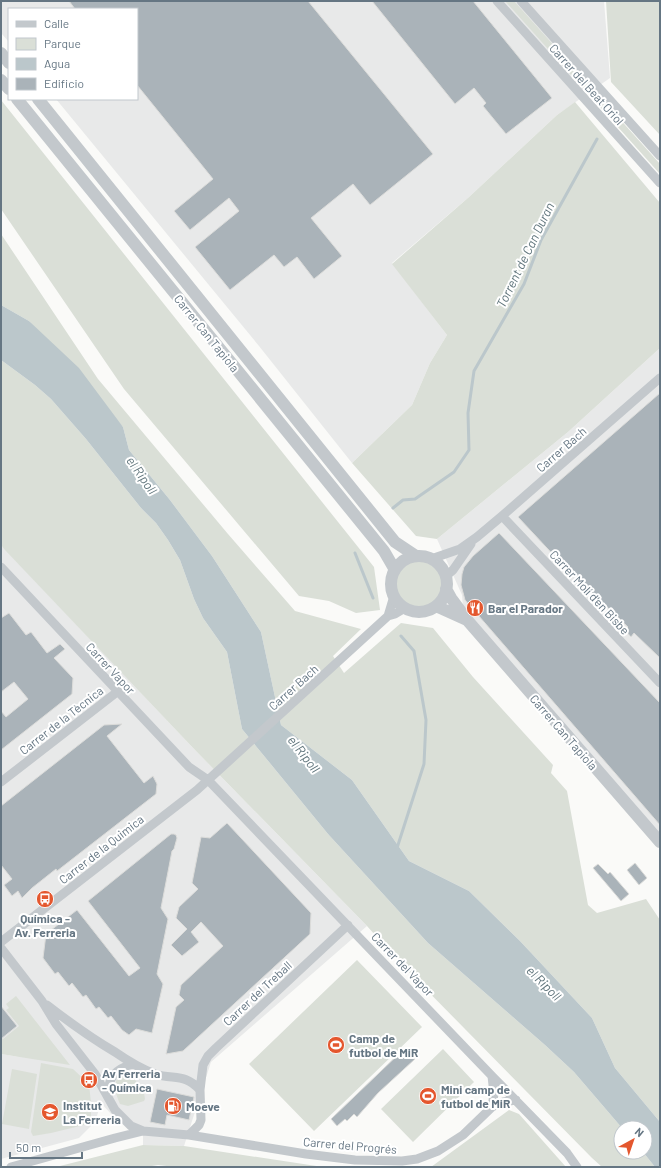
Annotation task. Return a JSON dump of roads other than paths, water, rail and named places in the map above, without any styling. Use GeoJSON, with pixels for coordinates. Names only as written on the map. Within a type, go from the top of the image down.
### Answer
{"type":"FeatureCollection","features":[{"type":"Feature","properties":{"kind":"street","name":"Carrer del Beat Oriol"},"geometry":{"type":"LineString","coordinates":[[497,1],[660,183]]}},
{"type":"Feature","properties":{"kind":"street","name":"Carrer del Beat Oriol"},"geometry":{"type":"LineString","coordinates":[[521,1],[660,156]]}},
{"type":"Feature","properties":{"kind":"street"},"geometry":{"type":"LineString","coordinates":[[1,53],[8,62]]}},
{"type":"Feature","properties":{"kind":"street"},"geometry":{"type":"LineString","coordinates":[[1,80],[8,88]]}},
{"type":"Feature","properties":{"kind":"street","name":"Carrer Can Tapiola"},"geometry":{"type":"LineString","coordinates":[[18,100],[384,551],[395,570]]}},
{"type":"Feature","properties":{"kind":"street","name":"Carrer Can Tapiola"},"geometry":{"type":"LineString","coordinates":[[39,100],[396,542],[416,556]]}},
{"type":"Feature","properties":{"kind":"street","name":"Carrer Bach"},"geometry":{"type":"LineString","coordinates":[[431,559],[460,549],[477,537],[660,378]]}},
{"type":"Feature","properties":{"kind":"street","name":"Carrer Molí d'en Bisbe"},"geometry":{"type":"LineString","coordinates":[[502,516],[660,683]]}},
{"type":"Feature","properties":{"kind":"street","name":"Carrer Bach"},"geometry":{"type":"LineString","coordinates":[[446,582],[462,556],[477,537]]}},
{"type":"Feature","properties":{"kind":"street"},"geometry":{"type":"LineString","coordinates":[[416,556],[431,559],[443,569],[446,582],[441,601],[436,606],[423,611],[405,608],[400,604],[394,596],[391,583],[395,570],[404,561],[416,556]]}},
{"type":"Feature","properties":{"kind":"street","name":"Carrer Vapor"},"geometry":{"type":"LineString","coordinates":[[1,567],[189,767],[211,778]]}},
{"type":"Feature","properties":{"kind":"street","name":"Carrer Can Tapiola"},"geometry":{"type":"LineString","coordinates":[[446,582],[451,598],[468,621],[660,842]]}},
{"type":"Feature","properties":{"kind":"street"},"geometry":{"type":"LineString","coordinates":[[388,616],[394,596]]}},
{"type":"Feature","properties":{"kind":"street","name":"Carrer Can Tapiola"},"geometry":{"type":"LineString","coordinates":[[436,606],[468,621]]}},
{"type":"Feature","properties":{"kind":"street","name":"Carrer Bach"},"geometry":{"type":"LineString","coordinates":[[211,778],[388,616],[405,608]]}},
{"type":"Feature","properties":{"kind":"street","name":"Carrer de la Tècnica"},"geometry":{"type":"LineString","coordinates":[[1,782],[117,692]]}},
{"type":"Feature","properties":{"kind":"street","name":"Carrer del Vapor"},"geometry":{"type":"LineString","coordinates":[[211,778],[348,925],[492,1076],[568,1153],[577,1167]]}},
{"type":"Feature","properties":{"kind":"street","name":"Carrer de la Quimica"},"geometry":{"type":"LineString","coordinates":[[1,942],[211,778]]}},
{"type":"Feature","properties":{"kind":"street","name":"Carrer del Treball"},"geometry":{"type":"LineString","coordinates":[[200,1090],[203,1065],[208,1056],[348,925]]}},
{"type":"Feature","properties":{"kind":"street"},"geometry":{"type":"LineString","coordinates":[[1,948],[42,1002],[56,1024],[95,1074],[115,1110],[122,1118],[131,1126],[143,1131],[189,1135],[199,1125],[200,1090],[195,1084],[187,1079],[156,1074],[134,1064],[84,1033],[42,1002]]}},
{"type":"Feature","properties":{"kind":"street"},"geometry":{"type":"LineString","coordinates":[[108,1096],[108,1086],[114,1073],[125,1066],[134,1064]]}},
{"type":"Feature","properties":{"kind":"street"},"geometry":{"type":"LineString","coordinates":[[492,1076],[494,1094],[492,1107]]}},
{"type":"Feature","properties":{"kind":"street","name":"Carrer del Progrés"},"geometry":{"type":"LineString","coordinates":[[189,1135],[306,1154],[355,1160],[402,1161],[427,1156],[451,1144],[475,1124],[492,1107],[503,1102],[516,1100]]}},
{"type":"Feature","properties":{"kind":"street"},"geometry":{"type":"LineString","coordinates":[[11,1167],[143,1131]]}},
{"type":"Feature","properties":{"kind":"water","name":"el Ripoll"},"geometry":{"type":"Polygon","coordinates":[[[1,305],[29,321],[79,368],[123,427],[129,450],[170,500],[212,556],[261,632],[281,725],[352,780],[409,861],[469,891],[520,941],[592,1018],[615,1068],[660,1122],[660,1167],[655,1167],[649,1160],[653,1160],[653,1120],[615,1120],[574,1072],[428,943],[328,834],[242,729],[227,652],[203,618],[194,599],[180,560],[168,540],[156,523],[141,508],[86,439],[51,399],[1,360],[1,305]]]}},
{"type":"Feature","properties":{"kind":"waterway","name":"Torrent de Can Duran"},"geometry":{"type":"LineString","coordinates":[[393,508],[403,500],[415,499],[454,472],[469,450],[468,413],[474,371],[524,284],[541,240],[597,139]]}},
{"type":"Feature","properties":{"kind":"waterway","name":"Torrent de Can Duran"},"geometry":{"type":"LineString","coordinates":[[355,553],[373,598]]}},
{"type":"Feature","properties":{"kind":"waterway","name":"Torrent de Can Duran"},"geometry":{"type":"LineString","coordinates":[[397,848],[424,764],[426,720],[414,651],[401,636]]}},
{"type":"Feature","properties":{"kind":"place","name":"Bar el Parador"},"geometry":{"type":"Point","coordinates":[475,608]}},
{"type":"Feature","properties":{"kind":"place","name":"Química - Av. Ferreria"},"geometry":{"type":"Point","coordinates":[45,899]}},
{"type":"Feature","properties":{"kind":"place","name":"Camp de futbol de MiR"},"geometry":{"type":"Point","coordinates":[336,1045]}},
{"type":"Feature","properties":{"kind":"place","name":"Av Ferreria - Química"},"geometry":{"type":"Point","coordinates":[89,1080]}},
{"type":"Feature","properties":{"kind":"place","name":"Mini camp de futbol de MiR"},"geometry":{"type":"Point","coordinates":[428,1096]}},
{"type":"Feature","properties":{"kind":"place","name":"Moeve"},"geometry":{"type":"Point","coordinates":[173,1106]}},
{"type":"Feature","properties":{"kind":"place","name":"Institut La Ferreria"},"geometry":{"type":"Point","coordinates":[50,1112]}}]}
